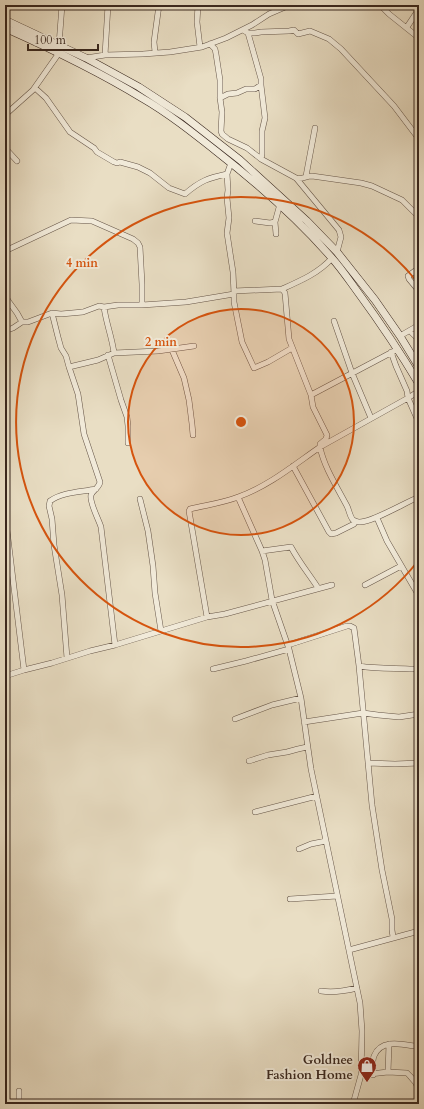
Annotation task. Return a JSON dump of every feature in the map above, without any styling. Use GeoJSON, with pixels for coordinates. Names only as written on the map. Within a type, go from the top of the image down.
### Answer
{"type":"FeatureCollection","features":[{"type":"Feature","properties":{"kind":"main road"},"geometry":{"type":"LineString","coordinates":[[5,20],[86,58],[139,87],[185,117],[240,160],[307,221],[334,255],[374,300],[400,336],[419,367]]}},
{"type":"Feature","properties":{"kind":"main road"},"geometry":{"type":"LineString","coordinates":[[5,28],[90,68],[144,99],[191,131],[280,204],[334,255],[377,318],[395,351],[419,384]]}},
{"type":"Feature","properties":{"kind":"street"},"geometry":{"type":"LineString","coordinates":[[5,12],[9,5]]}},
{"type":"Feature","properties":{"kind":"street"},"geometry":{"type":"LineString","coordinates":[[59,45],[62,5]]}},
{"type":"Feature","properties":{"kind":"street"},"geometry":{"type":"LineString","coordinates":[[105,55],[108,5]]}},
{"type":"Feature","properties":{"kind":"street"},"geometry":{"type":"LineString","coordinates":[[155,52],[154,42],[159,5]]}},
{"type":"Feature","properties":{"kind":"street"},"geometry":{"type":"LineString","coordinates":[[198,5],[197,22],[200,47]]}},
{"type":"Feature","properties":{"kind":"street"},"geometry":{"type":"LineString","coordinates":[[86,58],[105,55],[170,52],[200,47],[246,31],[269,14],[290,5]]}},
{"type":"Feature","properties":{"kind":"street"},"geometry":{"type":"LineString","coordinates":[[380,5],[419,38]]}},
{"type":"Feature","properties":{"kind":"street"},"geometry":{"type":"LineString","coordinates":[[407,27],[419,9]]}},
{"type":"Feature","properties":{"kind":"street"},"geometry":{"type":"LineString","coordinates":[[246,31],[255,33],[294,30],[298,34],[310,31],[329,39],[341,49],[390,101],[419,139]]}},
{"type":"Feature","properties":{"kind":"street"},"geometry":{"type":"LineString","coordinates":[[246,31],[261,79],[265,118],[262,130],[261,159]]}},
{"type":"Feature","properties":{"kind":"street"},"geometry":{"type":"LineString","coordinates":[[5,331],[22,322],[28,322],[52,313],[61,314],[83,312],[99,306],[104,307],[132,304],[142,305],[190,301],[234,294],[234,291],[282,289],[325,266],[334,255],[341,237],[339,230],[296,178],[261,159],[247,148],[228,139],[222,134],[220,80],[215,50],[210,44]]}},
{"type":"Feature","properties":{"kind":"street"},"geometry":{"type":"LineString","coordinates":[[5,114],[34,88],[59,53]]}},
{"type":"Feature","properties":{"kind":"street"},"geometry":{"type":"LineString","coordinates":[[220,98],[246,89],[255,89],[261,85]]}},
{"type":"Feature","properties":{"kind":"street"},"geometry":{"type":"LineString","coordinates":[[34,88],[46,98],[70,132],[74,135],[94,148],[97,152],[114,162],[120,162],[138,167],[150,173],[169,188],[185,194],[196,184],[210,178],[227,174]]}},
{"type":"Feature","properties":{"kind":"street"},"geometry":{"type":"LineString","coordinates":[[306,176],[315,128]]}},
{"type":"Feature","properties":{"kind":"street"},"geometry":{"type":"LineString","coordinates":[[5,148],[17,161]]}},
{"type":"Feature","properties":{"kind":"street"},"geometry":{"type":"LineString","coordinates":[[231,163],[227,174],[229,218],[227,233],[233,272],[234,302],[242,342],[254,368],[268,362],[292,348]]}},
{"type":"Feature","properties":{"kind":"street"},"geometry":{"type":"LineString","coordinates":[[296,178],[298,179],[306,176],[314,176],[372,186],[399,198],[419,217]]}},
{"type":"Feature","properties":{"kind":"street"},"geometry":{"type":"LineString","coordinates":[[276,234],[275,222],[280,204]]}},
{"type":"Feature","properties":{"kind":"street"},"geometry":{"type":"LineString","coordinates":[[5,251],[72,220],[92,221],[133,239],[138,243],[140,247],[142,305]]}},
{"type":"Feature","properties":{"kind":"street"},"geometry":{"type":"LineString","coordinates":[[255,221],[275,222]]}},
{"type":"Feature","properties":{"kind":"street"},"geometry":{"type":"LineString","coordinates":[[419,268],[408,276],[419,290]]}},
{"type":"Feature","properties":{"kind":"street"},"geometry":{"type":"LineString","coordinates":[[282,289],[285,292],[289,339],[311,395],[312,407],[327,435],[326,439],[320,444],[321,453],[353,519],[355,521],[362,522],[377,518],[419,496]]}},
{"type":"Feature","properties":{"kind":"street"},"geometry":{"type":"LineString","coordinates":[[5,296],[22,322]]}},
{"type":"Feature","properties":{"kind":"street"},"geometry":{"type":"LineString","coordinates":[[104,307],[105,319],[111,338],[111,354],[121,400],[127,417],[128,443]]}},
{"type":"Feature","properties":{"kind":"street"},"geometry":{"type":"LineString","coordinates":[[52,313],[61,348],[66,356],[78,394],[84,434],[100,482],[99,486],[92,494],[91,499],[101,527],[115,645]]}},
{"type":"Feature","properties":{"kind":"street"},"geometry":{"type":"LineString","coordinates":[[334,321],[352,373],[371,418]]}},
{"type":"Feature","properties":{"kind":"street"},"geometry":{"type":"LineString","coordinates":[[400,336],[419,325]]}},
{"type":"Feature","properties":{"kind":"street"},"geometry":{"type":"LineString","coordinates":[[410,331],[419,340]]}},
{"type":"Feature","properties":{"kind":"street"},"geometry":{"type":"LineString","coordinates":[[69,367],[98,360],[111,354],[172,350],[194,346]]}},
{"type":"Feature","properties":{"kind":"street"},"geometry":{"type":"LineString","coordinates":[[172,350],[184,378],[189,400],[192,435]]}},
{"type":"Feature","properties":{"kind":"street"},"geometry":{"type":"LineString","coordinates":[[311,395],[395,351],[396,366],[419,423]]}},
{"type":"Feature","properties":{"kind":"street"},"geometry":{"type":"LineString","coordinates":[[207,617],[190,509],[238,497],[262,486],[283,474],[320,446],[419,391]]}},
{"type":"Feature","properties":{"kind":"street"},"geometry":{"type":"LineString","coordinates":[[293,466],[331,534],[354,524],[355,521]]}},
{"type":"Feature","properties":{"kind":"street"},"geometry":{"type":"LineString","coordinates":[[67,658],[62,595],[49,506],[50,501],[53,499],[67,494],[96,489]]}},
{"type":"Feature","properties":{"kind":"street"},"geometry":{"type":"LineString","coordinates":[[238,497],[262,551],[272,600],[289,647],[301,698],[307,747],[357,988],[361,1011],[362,1031],[361,1075],[353,1104]]}},
{"type":"Feature","properties":{"kind":"street"},"geometry":{"type":"LineString","coordinates":[[140,499],[148,531],[161,631]]}},
{"type":"Feature","properties":{"kind":"street"},"geometry":{"type":"LineString","coordinates":[[377,518],[387,541],[419,596]]}},
{"type":"Feature","properties":{"kind":"street"},"geometry":{"type":"LineString","coordinates":[[5,521],[12,566],[24,670]]}},
{"type":"Feature","properties":{"kind":"street"},"geometry":{"type":"LineString","coordinates":[[262,551],[291,548],[299,562],[318,588]]}},
{"type":"Feature","properties":{"kind":"street"},"geometry":{"type":"LineString","coordinates":[[365,585],[401,566]]}},
{"type":"Feature","properties":{"kind":"street"},"geometry":{"type":"LineString","coordinates":[[5,676],[207,617],[225,614],[272,600],[332,585]]}},
{"type":"Feature","properties":{"kind":"street"},"geometry":{"type":"LineString","coordinates":[[213,669],[246,662],[341,628],[350,626],[354,628],[370,785],[379,845],[379,857],[392,919],[393,937]]}},
{"type":"Feature","properties":{"kind":"street"},"geometry":{"type":"LineString","coordinates":[[359,666],[413,669]]}},
{"type":"Feature","properties":{"kind":"street"},"geometry":{"type":"LineString","coordinates":[[235,719],[272,705],[301,698]]}},
{"type":"Feature","properties":{"kind":"street"},"geometry":{"type":"LineString","coordinates":[[304,722],[363,713],[399,716],[419,714]]}},
{"type":"Feature","properties":{"kind":"street"},"geometry":{"type":"LineString","coordinates":[[249,761],[268,755],[307,747]]}},
{"type":"Feature","properties":{"kind":"street"},"geometry":{"type":"LineString","coordinates":[[368,763],[419,763]]}},
{"type":"Feature","properties":{"kind":"street"},"geometry":{"type":"LineString","coordinates":[[255,812],[317,796]]}},
{"type":"Feature","properties":{"kind":"street"},"geometry":{"type":"LineString","coordinates":[[299,849],[311,844],[326,841]]}},
{"type":"Feature","properties":{"kind":"street"},"geometry":{"type":"LineString","coordinates":[[290,899],[338,896]]}},
{"type":"Feature","properties":{"kind":"street"},"geometry":{"type":"LineString","coordinates":[[349,950],[371,945],[419,930]]}},
{"type":"Feature","properties":{"kind":"street"},"geometry":{"type":"LineString","coordinates":[[321,991],[345,991],[357,988]]}},
{"type":"Feature","properties":{"kind":"street"},"geometry":{"type":"LineString","coordinates":[[373,1075],[374,1056],[380,1048],[389,1044],[414,1046]]}},
{"type":"Feature","properties":{"kind":"street"},"geometry":{"type":"LineString","coordinates":[[388,1072],[389,1044]]}},
{"type":"Feature","properties":{"kind":"street"},"geometry":{"type":"LineString","coordinates":[[361,1075],[373,1075],[388,1072],[407,1073],[413,1078],[419,1092]]}},
{"type":"Feature","properties":{"kind":"street"},"geometry":{"type":"LineString","coordinates":[[19,1091],[19,1104]]}},
{"type":"Feature","properties":{"kind":"place","name":"Goldnee Fashion Home"},"geometry":{"type":"Point","coordinates":[367,1083]}}]}
